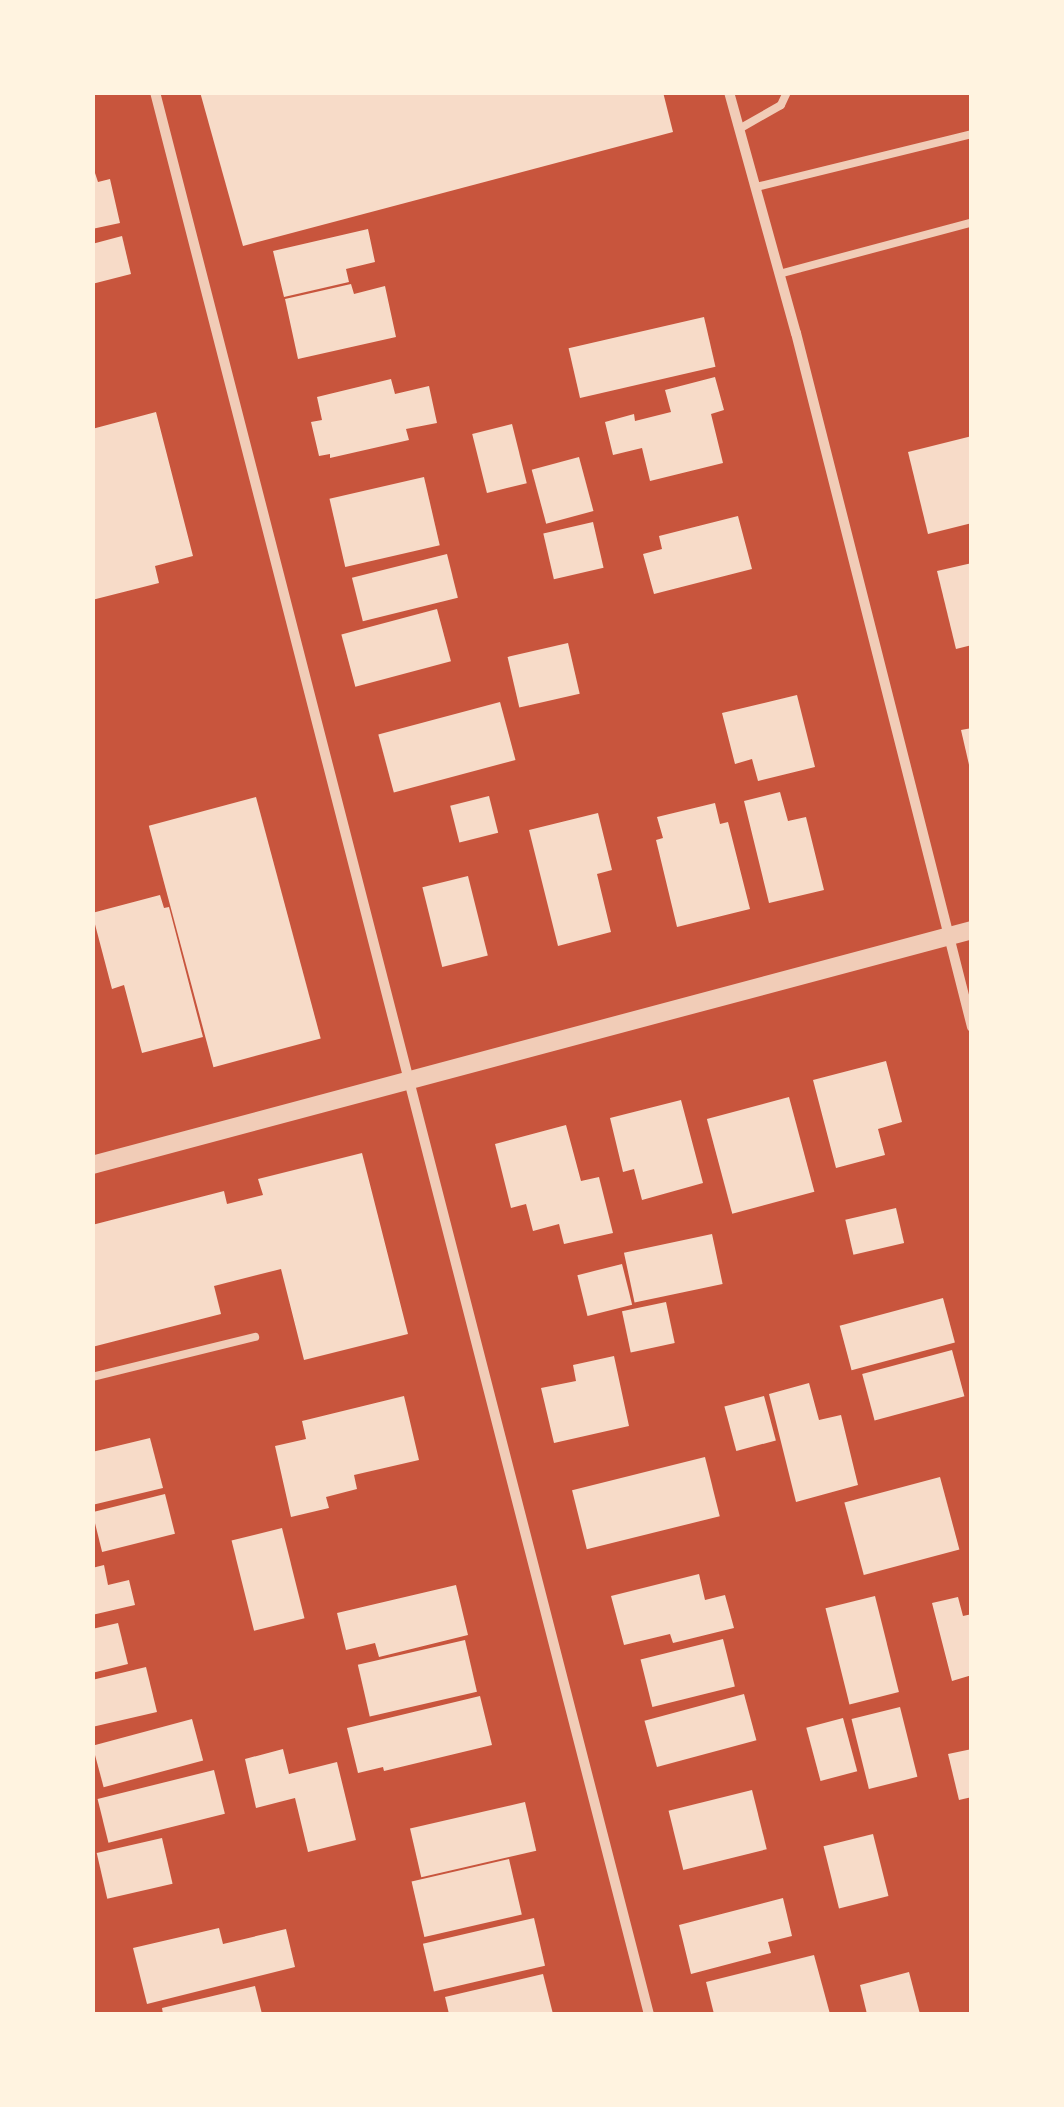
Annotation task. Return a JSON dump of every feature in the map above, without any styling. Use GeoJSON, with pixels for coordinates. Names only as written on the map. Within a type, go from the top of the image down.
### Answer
{"type":"FeatureCollection","features":[{"type":"Feature","properties":{"kind":"street"},"geometry":{"type":"LineString","coordinates":[[155,92],[649,2014]]}},
{"type":"Feature","properties":{"kind":"street"},"geometry":{"type":"LineString","coordinates":[[729,92],[780,274],[972,1026]]}},
{"type":"Feature","properties":{"kind":"street"},"geometry":{"type":"LineString","coordinates":[[92,1165],[972,930]]}},
{"type":"Feature","properties":{"kind":"lane"},"geometry":{"type":"LineString","coordinates":[[739,129],[780,105],[787,92]]}},
{"type":"Feature","properties":{"kind":"lane"},"geometry":{"type":"LineString","coordinates":[[756,187],[972,134]]}},
{"type":"Feature","properties":{"kind":"lane"},"geometry":{"type":"LineString","coordinates":[[780,274],[969,223]]}},
{"type":"Feature","properties":{"kind":"lane"},"geometry":{"type":"LineString","coordinates":[[92,1377],[255,1338]]}},
{"type":"Feature","properties":{"kind":"building"},"geometry":{"type":"Polygon","coordinates":[[[200,92],[663,92],[673,132],[243,246],[200,92]]]}},
{"type":"Feature","properties":{"kind":"building"},"geometry":{"type":"Polygon","coordinates":[[[92,164],[98,182],[110,179],[120,223],[92,229],[92,164]]]}},
{"type":"Feature","properties":{"kind":"building"},"geometry":{"type":"Polygon","coordinates":[[[368,229],[375,262],[346,269],[349,282],[284,297],[273,251],[368,229]]]}},
{"type":"Feature","properties":{"kind":"building"},"geometry":{"type":"Polygon","coordinates":[[[122,236],[131,274],[92,284],[92,244],[122,236]]]}},
{"type":"Feature","properties":{"kind":"building"},"geometry":{"type":"Polygon","coordinates":[[[351,284],[354,294],[385,286],[396,337],[298,359],[285,299],[351,284]]]}},
{"type":"Feature","properties":{"kind":"building"},"geometry":{"type":"Polygon","coordinates":[[[704,317],[715,367],[580,398],[569,348],[704,317]]]}},
{"type":"Feature","properties":{"kind":"building"},"geometry":{"type":"Polygon","coordinates":[[[715,377],[724,410],[711,414],[723,463],[650,481],[642,448],[613,455],[605,422],[634,414],[635,421],[671,412],[665,390],[715,377]]]}},
{"type":"Feature","properties":{"kind":"building"},"geometry":{"type":"Polygon","coordinates":[[[391,379],[395,394],[429,386],[437,423],[406,429],[409,440],[330,458],[330,454],[319,456],[311,422],[322,420],[317,397],[391,379]]]}},
{"type":"Feature","properties":{"kind":"building"},"geometry":{"type":"Polygon","coordinates":[[[156,412],[193,556],[155,566],[159,583],[92,600],[92,429],[156,412]]]}},
{"type":"Feature","properties":{"kind":"building"},"geometry":{"type":"Polygon","coordinates":[[[512,424],[527,483],[487,493],[472,434],[512,424]]]}},
{"type":"Feature","properties":{"kind":"building"},"geometry":{"type":"Polygon","coordinates":[[[972,436],[972,523],[928,534],[908,452],[972,436]]]}},
{"type":"Feature","properties":{"kind":"building"},"geometry":{"type":"Polygon","coordinates":[[[579,457],[593,511],[546,524],[532,470],[579,457]]]}},
{"type":"Feature","properties":{"kind":"building"},"geometry":{"type":"Polygon","coordinates":[[[424,477],[440,545],[345,567],[329,499],[424,477]]]}},
{"type":"Feature","properties":{"kind":"building"},"geometry":{"type":"Polygon","coordinates":[[[738,516],[752,569],[654,594],[643,554],[662,549],[659,536],[738,516]]]}},
{"type":"Feature","properties":{"kind":"building"},"geometry":{"type":"Polygon","coordinates":[[[593,522],[604,568],[554,579],[543,533],[593,522]]]}},
{"type":"Feature","properties":{"kind":"building"},"geometry":{"type":"Polygon","coordinates":[[[447,554],[458,598],[363,621],[352,578],[447,554]]]}},
{"type":"Feature","properties":{"kind":"building"},"geometry":{"type":"Polygon","coordinates":[[[972,563],[972,645],[956,649],[937,571],[972,563]]]}},
{"type":"Feature","properties":{"kind":"building"},"geometry":{"type":"Polygon","coordinates":[[[437,609],[451,661],[355,687],[341,635],[437,609]]]}},
{"type":"Feature","properties":{"kind":"building"},"geometry":{"type":"Polygon","coordinates":[[[568,643],[580,694],[519,708],[508,657],[568,643]]]}},
{"type":"Feature","properties":{"kind":"building"},"geometry":{"type":"Polygon","coordinates":[[[797,695],[815,767],[758,781],[752,759],[735,764],[722,713],[797,695]]]}},
{"type":"Feature","properties":{"kind":"building"},"geometry":{"type":"Polygon","coordinates":[[[500,702],[516,760],[394,793],[378,735],[500,702]]]}},
{"type":"Feature","properties":{"kind":"building"},"geometry":{"type":"Polygon","coordinates":[[[972,728],[972,768],[970,769],[961,730],[972,728]]]}},
{"type":"Feature","properties":{"kind":"building"},"geometry":{"type":"Polygon","coordinates":[[[780,792],[788,821],[806,817],[824,890],[769,903],[744,801],[780,792]]]}},
{"type":"Feature","properties":{"kind":"building"},"geometry":{"type":"Polygon","coordinates":[[[489,796],[498,833],[459,843],[450,806],[489,796]]]}},
{"type":"Feature","properties":{"kind":"building"},"geometry":{"type":"Polygon","coordinates":[[[256,797],[321,1038],[213,1067],[149,826],[256,797]]]}},
{"type":"Feature","properties":{"kind":"building"},"geometry":{"type":"Polygon","coordinates":[[[715,803],[720,824],[728,822],[750,909],[677,927],[656,840],[663,838],[657,817],[715,803]]]}},
{"type":"Feature","properties":{"kind":"building"},"geometry":{"type":"Polygon","coordinates":[[[598,813],[612,870],[597,874],[611,932],[558,946],[529,830],[598,813]]]}},
{"type":"Feature","properties":{"kind":"building"},"geometry":{"type":"Polygon","coordinates":[[[468,876],[488,956],[442,967],[422,887],[468,876]]]}},
{"type":"Feature","properties":{"kind":"building"},"geometry":{"type":"Polygon","coordinates":[[[160,895],[164,908],[169,907],[203,1037],[142,1053],[124,985],[112,989],[92,913],[160,895]]]}},
{"type":"Feature","properties":{"kind":"building"},"geometry":{"type":"Polygon","coordinates":[[[886,1061],[902,1122],[878,1129],[885,1155],[836,1168],[813,1080],[886,1061]]]}},
{"type":"Feature","properties":{"kind":"building"},"geometry":{"type":"Polygon","coordinates":[[[789,1097],[814,1192],[732,1214],[707,1119],[789,1097]]]}},
{"type":"Feature","properties":{"kind":"building"},"geometry":{"type":"Polygon","coordinates":[[[681,1100],[703,1183],[642,1200],[634,1169],[623,1172],[610,1118],[681,1100]]]}},
{"type":"Feature","properties":{"kind":"building"},"geometry":{"type":"Polygon","coordinates":[[[566,1125],[581,1181],[599,1177],[613,1233],[564,1244],[559,1224],[533,1231],[526,1204],[511,1208],[495,1144],[566,1125]]]}},
{"type":"Feature","properties":{"kind":"building"},"geometry":{"type":"Polygon","coordinates":[[[362,1153],[408,1334],[304,1360],[281,1269],[214,1286],[221,1314],[92,1347],[92,1225],[224,1191],[227,1204],[263,1195],[258,1179],[362,1153]]]}},
{"type":"Feature","properties":{"kind":"building"},"geometry":{"type":"Polygon","coordinates":[[[896,1208],[904,1243],[853,1255],[845,1220],[896,1208]]]}},
{"type":"Feature","properties":{"kind":"building"},"geometry":{"type":"Polygon","coordinates":[[[712,1234],[723,1284],[635,1303],[624,1253],[712,1234]]]}},
{"type":"Feature","properties":{"kind":"building"},"geometry":{"type":"Polygon","coordinates":[[[622,1264],[632,1305],[588,1316],[577,1275],[622,1264]]]}},
{"type":"Feature","properties":{"kind":"building"},"geometry":{"type":"Polygon","coordinates":[[[943,1298],[955,1342],[852,1370],[840,1326],[943,1298]]]}},
{"type":"Feature","properties":{"kind":"building"},"geometry":{"type":"Polygon","coordinates":[[[666,1302],[675,1343],[631,1352],[622,1311],[666,1302]]]}},
{"type":"Feature","properties":{"kind":"building"},"geometry":{"type":"Polygon","coordinates":[[[952,1350],[964,1396],[875,1420],[862,1374],[952,1350]]]}},
{"type":"Feature","properties":{"kind":"building"},"geometry":{"type":"Polygon","coordinates":[[[614,1356],[629,1426],[554,1443],[541,1388],[576,1381],[573,1365],[614,1356]]]}},
{"type":"Feature","properties":{"kind":"building"},"geometry":{"type":"Polygon","coordinates":[[[809,1383],[819,1420],[841,1415],[858,1485],[796,1502],[769,1394],[809,1383]]]}},
{"type":"Feature","properties":{"kind":"building"},"geometry":{"type":"Polygon","coordinates":[[[404,1396],[419,1460],[354,1475],[357,1489],[326,1497],[329,1508],[291,1517],[275,1446],[306,1439],[302,1421],[404,1396]]]}},
{"type":"Feature","properties":{"kind":"building"},"geometry":{"type":"Polygon","coordinates":[[[764,1396],[776,1440],[736,1451],[724,1407],[764,1396]]]}},
{"type":"Feature","properties":{"kind":"building"},"geometry":{"type":"Polygon","coordinates":[[[150,1438],[163,1488],[92,1505],[92,1452],[150,1438]]]}},
{"type":"Feature","properties":{"kind":"building"},"geometry":{"type":"Polygon","coordinates":[[[705,1457],[720,1516],[587,1549],[572,1490],[705,1457]]]}},
{"type":"Feature","properties":{"kind":"building"},"geometry":{"type":"Polygon","coordinates":[[[940,1477],[959,1549],[864,1575],[844,1503],[940,1477]]]}},
{"type":"Feature","properties":{"kind":"building"},"geometry":{"type":"Polygon","coordinates":[[[165,1494],[175,1534],[102,1552],[92,1512],[165,1494]]]}},
{"type":"Feature","properties":{"kind":"building"},"geometry":{"type":"Polygon","coordinates":[[[282,1528],[304,1618],[254,1631],[232,1541],[282,1528]]]}},
{"type":"Feature","properties":{"kind":"building"},"geometry":{"type":"Polygon","coordinates":[[[104,1565],[108,1585],[129,1580],[135,1605],[92,1615],[92,1568],[104,1565]]]}},
{"type":"Feature","properties":{"kind":"building"},"geometry":{"type":"Polygon","coordinates":[[[699,1574],[705,1600],[725,1595],[734,1628],[673,1643],[670,1634],[624,1645],[611,1596],[699,1574]]]}},
{"type":"Feature","properties":{"kind":"building"},"geometry":{"type":"Polygon","coordinates":[[[456,1585],[468,1635],[379,1657],[375,1643],[346,1650],[337,1613],[456,1585]]]}},
{"type":"Feature","properties":{"kind":"building"},"geometry":{"type":"Polygon","coordinates":[[[875,1596],[899,1692],[849,1704],[826,1608],[875,1596]]]}},
{"type":"Feature","properties":{"kind":"building"},"geometry":{"type":"Polygon","coordinates":[[[958,1597],[963,1616],[972,1614],[972,1675],[952,1681],[932,1603],[958,1597]]]}},
{"type":"Feature","properties":{"kind":"building"},"geometry":{"type":"Polygon","coordinates":[[[118,1623],[128,1664],[92,1673],[92,1629],[118,1623]]]}},
{"type":"Feature","properties":{"kind":"building"},"geometry":{"type":"Polygon","coordinates":[[[723,1639],[735,1687],[652,1707],[641,1660],[723,1639]]]}},
{"type":"Feature","properties":{"kind":"building"},"geometry":{"type":"Polygon","coordinates":[[[465,1640],[477,1692],[370,1716],[358,1665],[465,1640]]]}},
{"type":"Feature","properties":{"kind":"building"},"geometry":{"type":"Polygon","coordinates":[[[146,1667],[157,1712],[92,1727],[92,1680],[146,1667]]]}},
{"type":"Feature","properties":{"kind":"building"},"geometry":{"type":"Polygon","coordinates":[[[744,1694],[756,1740],[657,1767],[645,1721],[744,1694]]]}},
{"type":"Feature","properties":{"kind":"building"},"geometry":{"type":"Polygon","coordinates":[[[480,1696],[492,1745],[384,1771],[383,1767],[358,1773],[347,1728],[480,1696]]]}},
{"type":"Feature","properties":{"kind":"building"},"geometry":{"type":"Polygon","coordinates":[[[900,1707],[917,1777],[869,1789],[851,1719],[900,1707]]]}},
{"type":"Feature","properties":{"kind":"building"},"geometry":{"type":"Polygon","coordinates":[[[843,1718],[857,1771],[821,1781],[806,1728],[843,1718]]]}},
{"type":"Feature","properties":{"kind":"building"},"geometry":{"type":"Polygon","coordinates":[[[192,1719],[203,1761],[104,1787],[93,1746],[192,1719]]]}},
{"type":"Feature","properties":{"kind":"building"},"geometry":{"type":"Polygon","coordinates":[[[283,1749],[289,1774],[337,1762],[356,1840],[308,1852],[295,1798],[256,1808],[245,1759],[283,1749]]]}},
{"type":"Feature","properties":{"kind":"building"},"geometry":{"type":"Polygon","coordinates":[[[972,1749],[972,1797],[959,1800],[948,1754],[972,1749]]]}},
{"type":"Feature","properties":{"kind":"building"},"geometry":{"type":"Polygon","coordinates":[[[214,1770],[225,1814],[108,1843],[98,1799],[214,1770]]]}},
{"type":"Feature","properties":{"kind":"building"},"geometry":{"type":"Polygon","coordinates":[[[752,1790],[767,1849],[683,1870],[669,1811],[752,1790]]]}},
{"type":"Feature","properties":{"kind":"building"},"geometry":{"type":"Polygon","coordinates":[[[525,1802],[536,1851],[421,1877],[410,1829],[525,1802]]]}},
{"type":"Feature","properties":{"kind":"building"},"geometry":{"type":"Polygon","coordinates":[[[873,1834],[888,1896],[839,1908],[824,1846],[873,1834]]]}},
{"type":"Feature","properties":{"kind":"building"},"geometry":{"type":"Polygon","coordinates":[[[162,1838],[173,1884],[107,1899],[97,1853],[162,1838]]]}},
{"type":"Feature","properties":{"kind":"building"},"geometry":{"type":"Polygon","coordinates":[[[509,1859],[522,1915],[424,1937],[412,1881],[509,1859]]]}},
{"type":"Feature","properties":{"kind":"building"},"geometry":{"type":"Polygon","coordinates":[[[783,1898],[792,1936],[768,1942],[771,1953],[691,1974],[679,1925],[783,1898]]]}},
{"type":"Feature","properties":{"kind":"building"},"geometry":{"type":"Polygon","coordinates":[[[534,1918],[545,1966],[434,1991],[423,1944],[534,1918]]]}},
{"type":"Feature","properties":{"kind":"building"},"geometry":{"type":"Polygon","coordinates":[[[219,1928],[223,1944],[286,1929],[295,1967],[147,2004],[133,1948],[219,1928]]]}},
{"type":"Feature","properties":{"kind":"building"},"geometry":{"type":"Polygon","coordinates":[[[814,1955],[830,2014],[714,2014],[706,1982],[814,1955]]]}},
{"type":"Feature","properties":{"kind":"building"},"geometry":{"type":"Polygon","coordinates":[[[909,1972],[920,2014],[867,2014],[860,1985],[909,1972]]]}},
{"type":"Feature","properties":{"kind":"building"},"geometry":{"type":"Polygon","coordinates":[[[543,1974],[553,2014],[449,2014],[445,1997],[543,1974]]]}},
{"type":"Feature","properties":{"kind":"building"},"geometry":{"type":"Polygon","coordinates":[[[255,1986],[262,2014],[163,2014],[162,2008],[255,1986]]]}}]}
